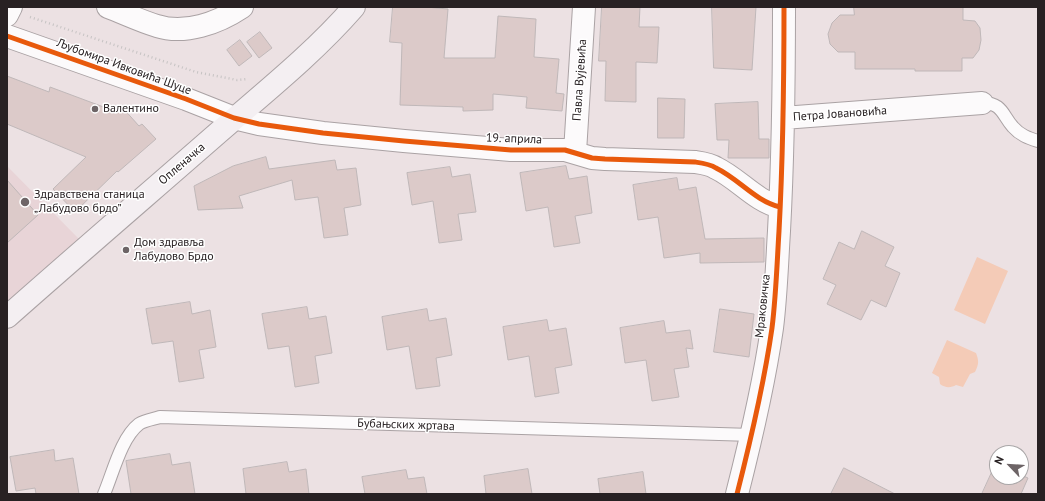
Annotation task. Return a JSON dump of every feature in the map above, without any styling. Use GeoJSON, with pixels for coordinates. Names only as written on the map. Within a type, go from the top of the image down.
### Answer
{"type":"FeatureCollection","features":[{"type":"Feature","properties":{"kind":"street"},"geometry":{"type":"LineString","coordinates":[[108,7],[170,29],[191,28],[212,23],[228,16],[242,7]]}},
{"type":"Feature","properties":{"kind":"street","name":"Опленачка"},"geometry":{"type":"LineString","coordinates":[[7,317],[270,88],[317,45],[354,7]]}},
{"type":"Feature","properties":{"kind":"street","name":"Павла Вујевића"},"geometry":{"type":"LineString","coordinates":[[575,152],[584,7]]}},
{"type":"Feature","properties":{"kind":"street","name":"Петра Јовановића"},"geometry":{"type":"LineString","coordinates":[[784,7],[783,118],[982,104]]}},
{"type":"Feature","properties":{"kind":"street","name":"Љубомира Ивковића Шуце"},"geometry":{"type":"LineString","coordinates":[[7,36],[186,99],[234,118]]}},
{"type":"Feature","properties":{"kind":"street","name":"19. априла"},"geometry":{"type":"LineString","coordinates":[[234,118],[259,124],[323,133],[404,141],[511,150],[565,150],[592,158],[695,162],[708,164],[727,174],[762,200],[771,205],[780,207]]}},
{"type":"Feature","properties":{"kind":"street","name":"Мраковичка"},"geometry":{"type":"LineString","coordinates":[[737,494],[752,435],[772,327],[780,207],[783,118]]}},
{"type":"Feature","properties":{"kind":"lane"},"geometry":{"type":"LineString","coordinates":[[982,104],[992,104],[997,106],[1005,115],[1011,126],[1019,133],[1038,141]]}},
{"type":"Feature","properties":{"kind":"lane","name":"Бубањских жртава"},"geometry":{"type":"LineString","coordinates":[[104,494],[124,444],[131,432],[141,423],[160,417],[752,435]]}},
{"type":"Feature","properties":{"kind":"path"},"geometry":{"type":"LineString","coordinates":[[9,10],[196,72],[237,80],[260,78],[270,88]]}},
{"type":"Feature","properties":{"kind":"shaded area","name":"Здравствена станица „Лабудово брдо”"},"geometry":{"type":"Polygon","coordinates":[[[7,166],[79,239],[7,302],[7,166]]]}},
{"type":"Feature","properties":{"kind":"shaded area"},"geometry":{"type":"Polygon","coordinates":[[[977,257],[1008,271],[985,324],[954,310],[977,257]]]}},
{"type":"Feature","properties":{"kind":"shaded area"},"geometry":{"type":"Polygon","coordinates":[[[947,340],[976,353],[978,362],[975,372],[970,374],[963,387],[956,385],[946,387],[940,384],[939,377],[932,373],[947,340]]]}},
{"type":"Feature","properties":{"kind":"building"},"geometry":{"type":"Polygon","coordinates":[[[393,7],[448,9],[444,58],[495,58],[498,16],[536,19],[534,57],[559,59],[556,93],[564,94],[562,111],[526,108],[527,97],[493,94],[493,110],[463,111],[463,107],[400,105],[402,43],[390,42],[393,7]]]}},
{"type":"Feature","properties":{"kind":"building"},"geometry":{"type":"Polygon","coordinates":[[[602,7],[640,7],[639,27],[659,27],[657,63],[636,62],[636,102],[605,101],[606,61],[599,61],[602,7]]]}},
{"type":"Feature","properties":{"kind":"building"},"geometry":{"type":"Polygon","coordinates":[[[712,7],[756,7],[752,70],[714,68],[712,7]]]}},
{"type":"Feature","properties":{"kind":"building"},"geometry":{"type":"Polygon","coordinates":[[[854,7],[963,7],[963,20],[975,21],[980,28],[981,40],[979,50],[973,58],[962,58],[962,71],[855,69],[855,52],[838,52],[830,44],[828,34],[832,23],[840,15],[854,15],[854,7]]]}},
{"type":"Feature","properties":{"kind":"building"},"geometry":{"type":"Polygon","coordinates":[[[260,32],[272,48],[259,58],[247,42],[260,32]]]}},
{"type":"Feature","properties":{"kind":"building"},"geometry":{"type":"Polygon","coordinates":[[[240,40],[252,56],[239,66],[227,50],[240,40]]]}},
{"type":"Feature","properties":{"kind":"building"},"geometry":{"type":"Polygon","coordinates":[[[7,76],[49,92],[50,87],[117,112],[122,107],[139,126],[142,124],[156,139],[118,172],[117,171],[75,212],[53,189],[86,157],[7,124],[7,76]]]}},
{"type":"Feature","properties":{"kind":"building"},"geometry":{"type":"Polygon","coordinates":[[[658,98],[685,99],[684,138],[658,138],[658,98]]]}},
{"type":"Feature","properties":{"kind":"building"},"geometry":{"type":"Polygon","coordinates":[[[758,102],[759,139],[769,139],[769,158],[728,158],[729,140],[717,140],[715,104],[758,102]]]}},
{"type":"Feature","properties":{"kind":"building"},"geometry":{"type":"Polygon","coordinates":[[[266,157],[269,169],[335,160],[337,170],[356,168],[361,205],[344,208],[348,235],[324,238],[318,197],[295,200],[292,180],[239,196],[243,208],[198,210],[194,186],[233,166],[266,157]]]}},
{"type":"Feature","properties":{"kind":"building"},"geometry":{"type":"Polygon","coordinates":[[[566,166],[569,179],[587,176],[592,213],[575,216],[580,243],[554,247],[548,207],[526,211],[520,173],[566,166]]]}},
{"type":"Feature","properties":{"kind":"building"},"geometry":{"type":"Polygon","coordinates":[[[450,167],[452,177],[470,174],[476,212],[458,214],[462,240],[439,243],[433,201],[412,205],[407,173],[450,167]]]}},
{"type":"Feature","properties":{"kind":"building"},"geometry":{"type":"Polygon","coordinates":[[[677,178],[679,190],[696,187],[705,239],[764,238],[764,262],[700,263],[700,253],[664,258],[658,217],[638,220],[633,185],[677,178]]]}},
{"type":"Feature","properties":{"kind":"building"},"geometry":{"type":"Polygon","coordinates":[[[7,180],[38,215],[7,243],[7,180]]]}},
{"type":"Feature","properties":{"kind":"building"},"geometry":{"type":"Polygon","coordinates":[[[862,231],[894,247],[885,266],[900,273],[886,307],[871,300],[861,320],[827,304],[836,285],[823,279],[839,242],[854,249],[862,231]]]}},
{"type":"Feature","properties":{"kind":"building"},"geometry":{"type":"Polygon","coordinates":[[[190,302],[192,314],[210,310],[216,347],[199,350],[204,378],[179,382],[173,341],[152,344],[146,309],[190,302]]]}},
{"type":"Feature","properties":{"kind":"building"},"geometry":{"type":"Polygon","coordinates":[[[307,307],[309,319],[326,316],[332,353],[315,356],[319,383],[295,387],[289,346],[268,349],[262,314],[307,307]]]}},
{"type":"Feature","properties":{"kind":"building"},"geometry":{"type":"Polygon","coordinates":[[[427,309],[429,321],[446,318],[452,355],[436,358],[440,386],[416,389],[409,346],[387,350],[382,317],[427,309]]]}},
{"type":"Feature","properties":{"kind":"building"},"geometry":{"type":"Polygon","coordinates":[[[720,309],[754,314],[749,357],[714,352],[720,309]]]}},
{"type":"Feature","properties":{"kind":"building"},"geometry":{"type":"Polygon","coordinates":[[[547,320],[549,331],[566,328],[572,365],[555,368],[559,393],[535,397],[529,356],[508,360],[503,327],[547,320]]]}},
{"type":"Feature","properties":{"kind":"building"},"geometry":{"type":"Polygon","coordinates":[[[664,321],[666,333],[690,330],[693,349],[686,348],[689,367],[674,369],[679,397],[652,401],[646,360],[625,363],[620,328],[664,321]]]}},
{"type":"Feature","properties":{"kind":"building"},"geometry":{"type":"Polygon","coordinates":[[[54,450],[55,461],[73,458],[79,494],[36,494],[35,488],[16,491],[10,457],[54,450]]]}},
{"type":"Feature","properties":{"kind":"building"},"geometry":{"type":"Polygon","coordinates":[[[170,454],[172,465],[190,462],[195,494],[131,494],[126,461],[170,454]]]}},
{"type":"Feature","properties":{"kind":"building"},"geometry":{"type":"Polygon","coordinates":[[[287,462],[289,472],[306,469],[309,494],[246,494],[243,469],[287,462]]]}},
{"type":"Feature","properties":{"kind":"building"},"geometry":{"type":"Polygon","coordinates":[[[844,468],[895,494],[831,494],[844,468]]]}},
{"type":"Feature","properties":{"kind":"building"},"geometry":{"type":"Polygon","coordinates":[[[528,469],[532,494],[486,494],[484,476],[528,469]]]}},
{"type":"Feature","properties":{"kind":"building"},"geometry":{"type":"Polygon","coordinates":[[[406,470],[408,479],[424,477],[427,494],[365,494],[362,477],[406,470]]]}},
{"type":"Feature","properties":{"kind":"building"},"geometry":{"type":"Polygon","coordinates":[[[643,472],[646,494],[600,494],[598,479],[643,472]]]}},
{"type":"Feature","properties":{"kind":"building"},"geometry":{"type":"Polygon","coordinates":[[[989,478],[989,485],[1025,485],[1021,494],[982,494],[989,478]]]}},
{"type":"Feature","properties":{"kind":"cycle path"},"geometry":{"type":"LineString","coordinates":[[737,494],[761,391],[772,328],[777,267],[781,175],[784,7]]}},
{"type":"Feature","properties":{"kind":"cycle path"},"geometry":{"type":"LineString","coordinates":[[7,36],[186,99],[234,118],[259,124],[323,133],[404,141],[511,150],[565,150],[592,158],[695,162],[714,167],[763,200],[780,207]]}},
{"type":"Feature","properties":{"kind":"place","name":"Валентино"},"geometry":{"type":"Point","coordinates":[95,109]}},
{"type":"Feature","properties":{"kind":"place","name":"Здравствена станица „Лабудово брдо”"},"geometry":{"type":"Point","coordinates":[25,202]}},
{"type":"Feature","properties":{"kind":"place","name":"Дом здравља Лабудово Брдо"},"geometry":{"type":"Point","coordinates":[126,250]}}]}
